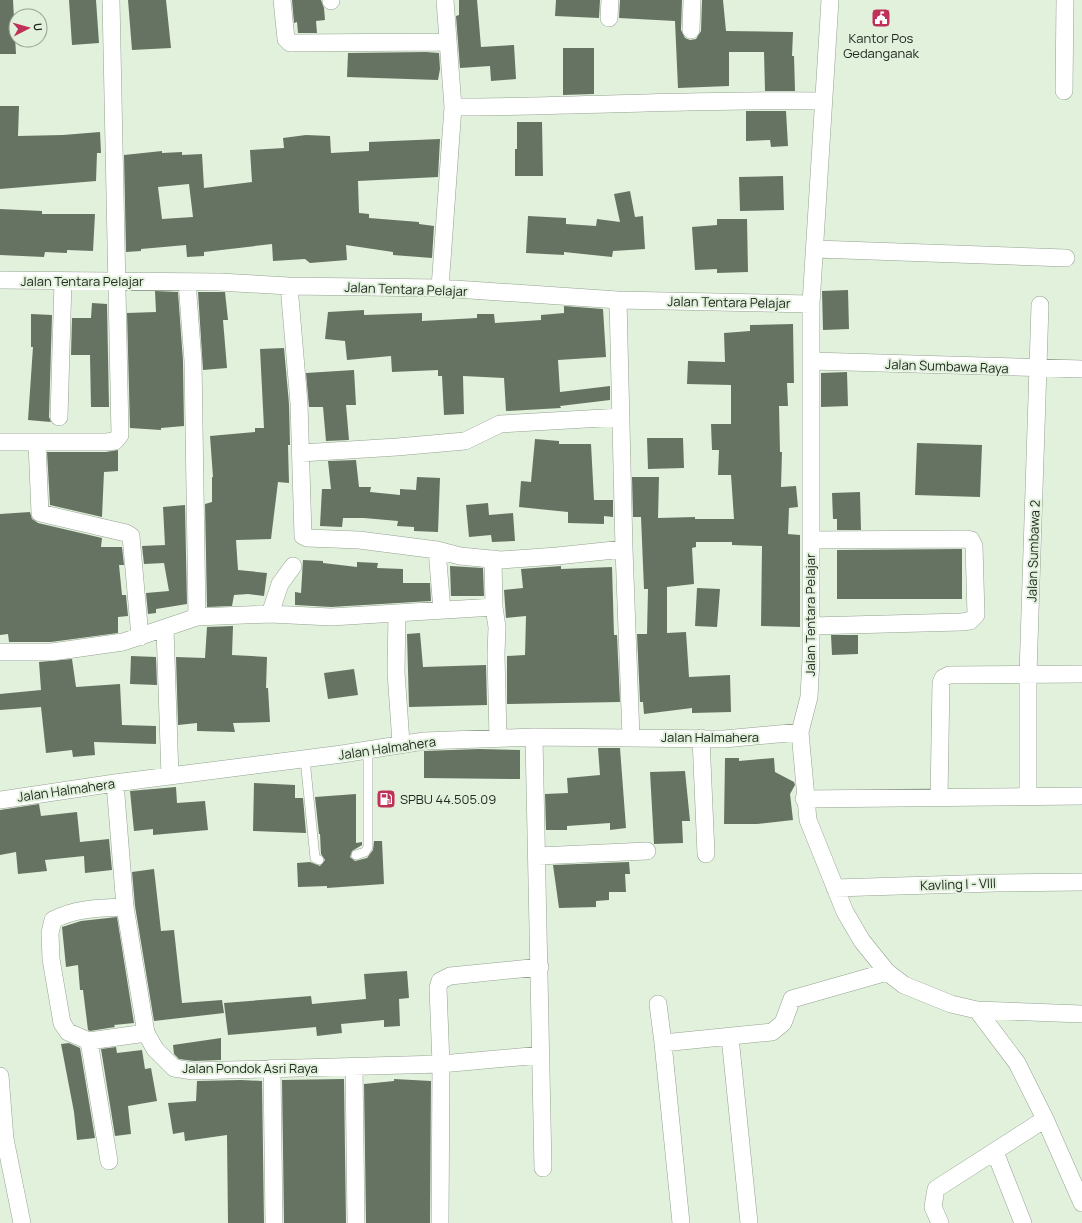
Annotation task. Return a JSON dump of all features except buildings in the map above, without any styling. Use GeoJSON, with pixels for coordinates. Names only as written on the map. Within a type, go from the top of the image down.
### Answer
{"type":"FeatureCollection","features":[{"type":"Feature","properties":{"kind":"street"},"geometry":{"type":"LineString","coordinates":[[0,442],[106,442],[118,438],[118,281],[111,0]]}},
{"type":"Feature","properties":{"kind":"street"},"geometry":{"type":"LineString","coordinates":[[282,0],[286,39],[290,43],[447,42]]}},
{"type":"Feature","properties":{"kind":"street"},"geometry":{"type":"LineString","coordinates":[[440,288],[452,107],[447,42],[446,0]]}},
{"type":"Feature","properties":{"kind":"street"},"geometry":{"type":"LineString","coordinates":[[609,18],[610,0]]}},
{"type":"Feature","properties":{"kind":"street"},"geometry":{"type":"LineString","coordinates":[[691,30],[692,0]]}},
{"type":"Feature","properties":{"kind":"street","name":"Jalan Tentara Pelajar"},"geometry":{"type":"LineString","coordinates":[[830,0],[822,101],[816,249],[811,304],[811,626],[809,697],[800,732],[804,799],[808,820],[845,912],[862,942],[886,972],[904,986],[951,1004],[977,1010],[1082,1014]]}},
{"type":"Feature","properties":{"kind":"street"},"geometry":{"type":"LineString","coordinates":[[1064,91],[1065,0]]}},
{"type":"Feature","properties":{"kind":"street"},"geometry":{"type":"LineString","coordinates":[[452,107],[548,106],[709,101],[822,101]]}},
{"type":"Feature","properties":{"kind":"street"},"geometry":{"type":"LineString","coordinates":[[816,249],[1066,258]]}},
{"type":"Feature","properties":{"kind":"street","name":"Jalan Tentara Pelajar"},"geometry":{"type":"LineString","coordinates":[[0,280],[187,282],[289,286],[440,288],[618,300],[811,304]]}},
{"type":"Feature","properties":{"kind":"street"},"geometry":{"type":"LineString","coordinates":[[59,416],[63,281]]}},
{"type":"Feature","properties":{"kind":"street"},"geometry":{"type":"LineString","coordinates":[[187,282],[193,361],[197,617]]}},
{"type":"Feature","properties":{"kind":"street"},"geometry":{"type":"LineString","coordinates":[[289,286],[299,403],[303,536],[307,538],[359,540],[437,550],[460,556],[493,559],[557,556],[624,548]]}},
{"type":"Feature","properties":{"kind":"street"},"geometry":{"type":"LineString","coordinates":[[618,300],[624,548],[631,737]]}},
{"type":"Feature","properties":{"kind":"street","name":"Jalan Sumbawa 2"},"geometry":{"type":"LineString","coordinates":[[1028,797],[1028,674],[1040,369],[1040,305]]}},
{"type":"Feature","properties":{"kind":"street","name":"Jalan Sumbawa Raya"},"geometry":{"type":"LineString","coordinates":[[812,361],[1040,369],[1082,369]]}},
{"type":"Feature","properties":{"kind":"street"},"geometry":{"type":"LineString","coordinates":[[300,453],[464,441],[500,424],[621,417]]}},
{"type":"Feature","properties":{"kind":"street"},"geometry":{"type":"LineString","coordinates":[[37,443],[40,513],[126,533],[132,536],[140,637]]}},
{"type":"Feature","properties":{"kind":"street"},"geometry":{"type":"LineString","coordinates":[[811,540],[964,538],[971,540],[974,546],[976,615],[970,621],[961,622],[811,626]]}},
{"type":"Feature","properties":{"kind":"street"},"geometry":{"type":"LineString","coordinates":[[437,550],[442,610]]}},
{"type":"Feature","properties":{"kind":"street"},"geometry":{"type":"LineString","coordinates":[[493,559],[494,607],[497,627],[496,654],[498,738]]}},
{"type":"Feature","properties":{"kind":"street"},"geometry":{"type":"LineString","coordinates":[[270,614],[280,584],[293,566]]}},
{"type":"Feature","properties":{"kind":"street"},"geometry":{"type":"LineString","coordinates":[[0,652],[52,652],[123,642],[197,617],[270,614],[331,617],[494,607]]}},
{"type":"Feature","properties":{"kind":"street"},"geometry":{"type":"LineString","coordinates":[[397,612],[396,672],[401,743]]}},
{"type":"Feature","properties":{"kind":"street"},"geometry":{"type":"LineString","coordinates":[[165,629],[170,776]]}},
{"type":"Feature","properties":{"kind":"street"},"geometry":{"type":"LineString","coordinates":[[939,798],[941,683],[943,678],[949,675],[1082,674]]}},
{"type":"Feature","properties":{"kind":"street","name":"Jalan Halmahera"},"geometry":{"type":"LineString","coordinates":[[0,800],[115,783],[305,759],[401,743],[534,737],[701,738],[773,736],[800,732]]}},
{"type":"Feature","properties":{"kind":"street"},"geometry":{"type":"LineString","coordinates":[[534,737],[538,856],[544,1168]]}},
{"type":"Feature","properties":{"kind":"street"},"geometry":{"type":"LineString","coordinates":[[701,738],[706,854]]}},
{"type":"Feature","properties":{"kind":"street","name":"Jalan Pondok Asri Raya"},"geometry":{"type":"LineString","coordinates":[[115,783],[125,906],[146,1033],[155,1049],[174,1068],[193,1071],[442,1064],[541,1055]]}},
{"type":"Feature","properties":{"kind":"street"},"geometry":{"type":"LineString","coordinates":[[804,799],[1082,796]]}},
{"type":"Feature","properties":{"kind":"street"},"geometry":{"type":"LineString","coordinates":[[538,856],[647,851]]}},
{"type":"Feature","properties":{"kind":"street","name":"Kavling I - VIII"},"geometry":{"type":"LineString","coordinates":[[835,888],[1082,882]]}},
{"type":"Feature","properties":{"kind":"street"},"geometry":{"type":"LineString","coordinates":[[125,906],[84,910],[61,916],[53,920],[50,933],[52,959],[62,1022],[68,1032],[89,1041],[146,1033]]}},
{"type":"Feature","properties":{"kind":"street"},"geometry":{"type":"LineString","coordinates":[[440,1223],[442,1064],[438,988],[440,981],[450,976],[540,967]]}},
{"type":"Feature","properties":{"kind":"street"},"geometry":{"type":"LineString","coordinates":[[664,1043],[772,1032],[779,1028],[783,1023],[792,999],[886,972]]}},
{"type":"Feature","properties":{"kind":"street"},"geometry":{"type":"LineString","coordinates":[[658,1004],[664,1043],[681,1223]]}},
{"type":"Feature","properties":{"kind":"street"},"geometry":{"type":"LineString","coordinates":[[977,1010],[1016,1063],[1045,1119],[1082,1203]]}},
{"type":"Feature","properties":{"kind":"street"},"geometry":{"type":"LineString","coordinates":[[730,1037],[750,1223]]}},
{"type":"Feature","properties":{"kind":"street"},"geometry":{"type":"LineString","coordinates":[[89,1041],[109,1161]]}},
{"type":"Feature","properties":{"kind":"street"},"geometry":{"type":"LineString","coordinates":[[354,1067],[356,1223]]}},
{"type":"Feature","properties":{"kind":"street"},"geometry":{"type":"LineString","coordinates":[[272,1068],[274,1223]]}},
{"type":"Feature","properties":{"kind":"street"},"geometry":{"type":"LineString","coordinates":[[0,1076],[5,1140],[22,1223]]}},
{"type":"Feature","properties":{"kind":"street"},"geometry":{"type":"LineString","coordinates":[[940,1223],[933,1207],[936,1189],[1045,1119]]}},
{"type":"Feature","properties":{"kind":"street"},"geometry":{"type":"LineString","coordinates":[[995,1152],[1023,1223]]}},
{"type":"Feature","properties":{"kind":"lane"},"geometry":{"type":"LineString","coordinates":[[356,855],[365,852],[368,847],[368,749]]}},
{"type":"Feature","properties":{"kind":"lane"},"geometry":{"type":"LineString","coordinates":[[305,759],[315,858],[319,860]]}},
{"type":"Feature","properties":{"kind":"place","name":"Kantor Pos Gedanganak"},"geometry":{"type":"Point","coordinates":[881,18]}},
{"type":"Feature","properties":{"kind":"place","name":"SPBU 44.505.09"},"geometry":{"type":"Point","coordinates":[386,799]}}]}
